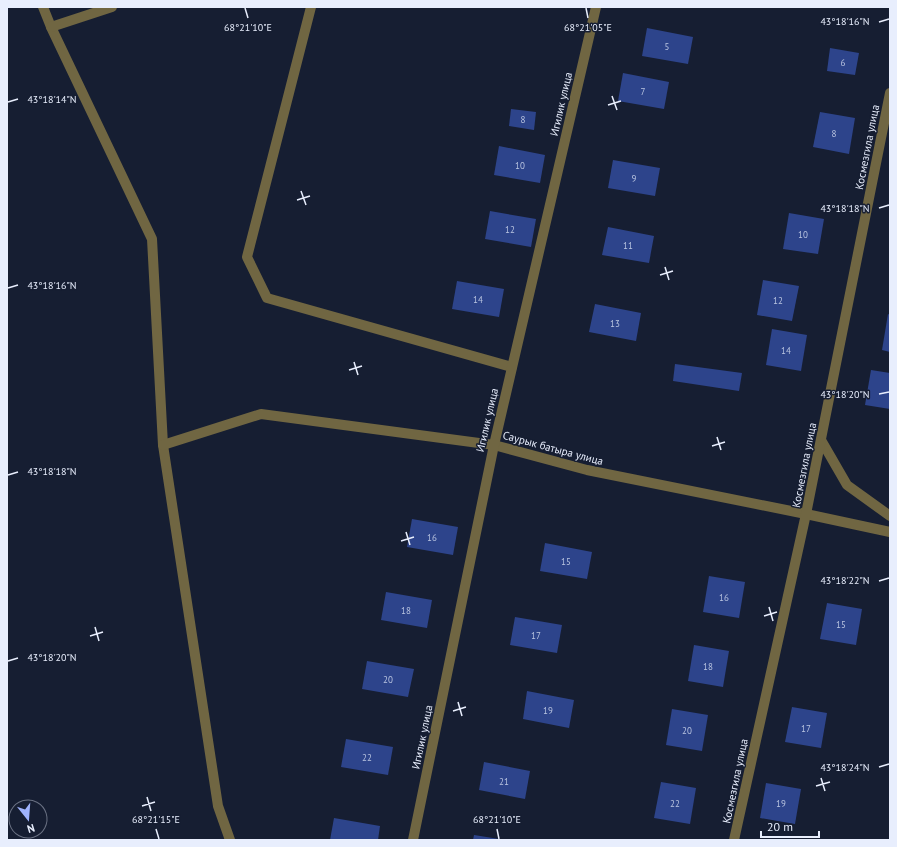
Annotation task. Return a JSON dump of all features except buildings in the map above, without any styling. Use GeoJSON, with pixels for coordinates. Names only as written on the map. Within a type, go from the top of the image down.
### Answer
{"type":"FeatureCollection","features":[{"type":"Feature","properties":{"kind":"street"},"geometry":{"type":"LineString","coordinates":[[43,7],[50,27],[152,239],[163,445],[218,806],[230,840]]}},
{"type":"Feature","properties":{"kind":"street"},"geometry":{"type":"LineString","coordinates":[[50,27],[112,7]]}},
{"type":"Feature","properties":{"kind":"street"},"geometry":{"type":"LineString","coordinates":[[311,7],[247,257],[267,298],[512,367]]}},
{"type":"Feature","properties":{"kind":"street","name":"Игилик улица"},"geometry":{"type":"LineString","coordinates":[[413,840],[494,445],[596,7]]}},
{"type":"Feature","properties":{"kind":"street","name":"Космезгила улица"},"geometry":{"type":"LineString","coordinates":[[734,840],[806,514],[890,93]]}},
{"type":"Feature","properties":{"kind":"street","name":"Саурык батыра улица"},"geometry":{"type":"LineString","coordinates":[[163,445],[261,414],[494,445],[587,470],[890,532]]}},
{"type":"Feature","properties":{"kind":"street"},"geometry":{"type":"LineString","coordinates":[[821,440],[847,485],[890,516]]}}]}
